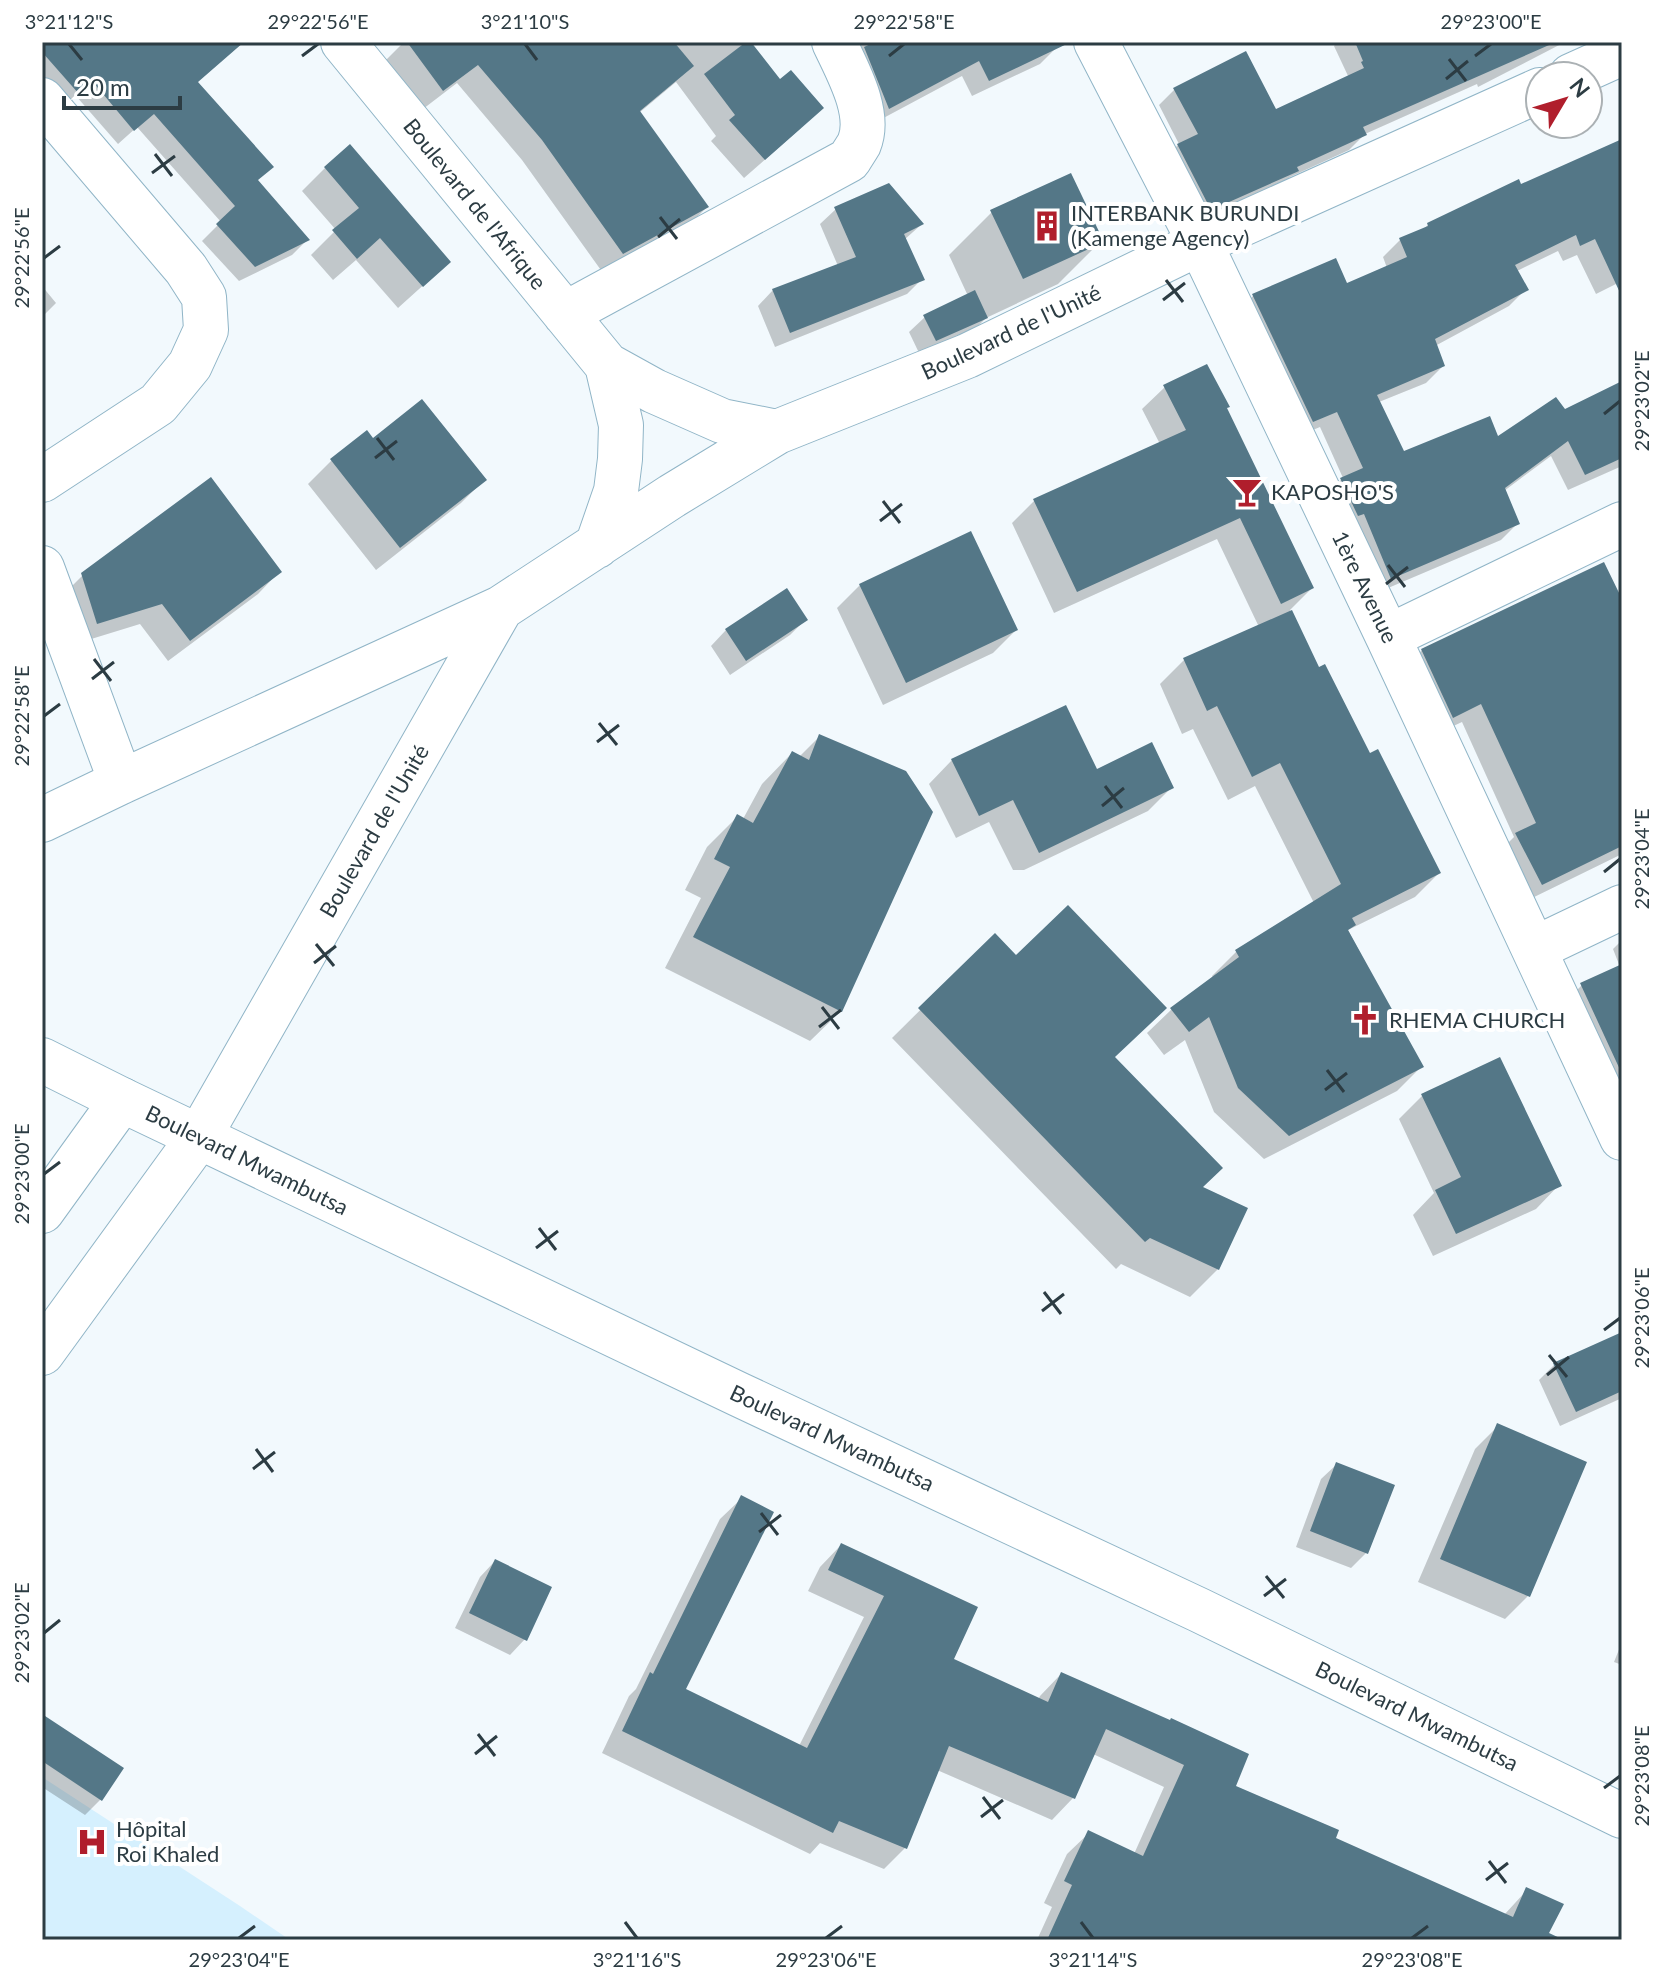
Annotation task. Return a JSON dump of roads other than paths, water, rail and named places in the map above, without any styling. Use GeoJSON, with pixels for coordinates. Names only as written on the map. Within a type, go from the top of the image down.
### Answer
{"type":"FeatureCollection","features":[{"type":"Feature","properties":{"kind":"main road","name":"Boulevard de l'Afrique"},"geometry":{"type":"LineString","coordinates":[[343,42],[607,365],[654,391],[722,421],[777,432]]}},
{"type":"Feature","properties":{"kind":"main road"},"geometry":{"type":"LineString","coordinates":[[565,314],[849,160],[860,143],[863,118],[854,85],[834,42]]}},
{"type":"Feature","properties":{"kind":"main road","name":"1ère Avenue"},"geometry":{"type":"LineString","coordinates":[[1096,42],[1200,243],[1622,1138]]}},
{"type":"Feature","properties":{"kind":"main road","name":"Boulevard de l'Unité"},"geometry":{"type":"LineString","coordinates":[[42,820],[501,608],[672,496],[777,432],[967,356],[1200,243],[1524,97]]}},
{"type":"Feature","properties":{"kind":"main road"},"geometry":{"type":"LineString","coordinates":[[42,100],[186,269],[204,297],[206,330],[190,365],[158,404],[42,480]]}},
{"type":"Feature","properties":{"kind":"main road","name":"Boulevard de l'Afrique"},"geometry":{"type":"LineString","coordinates":[[597,546],[616,491],[620,459],[621,425],[607,365]]}},
{"type":"Feature","properties":{"kind":"main road"},"geometry":{"type":"LineString","coordinates":[[1388,637],[1622,524]]}},
{"type":"Feature","properties":{"kind":"main road"},"geometry":{"type":"LineString","coordinates":[[42,568],[121,782]]}},
{"type":"Feature","properties":{"kind":"main road","name":"Boulevard de l'Unité"},"geometry":{"type":"LineString","coordinates":[[42,1353],[199,1137],[501,608]]}},
{"type":"Feature","properties":{"kind":"main road"},"geometry":{"type":"LineString","coordinates":[[1534,949],[1622,907]]}},
{"type":"Feature","properties":{"kind":"main road","name":"Boulevard Mwambutsa"},"geometry":{"type":"LineString","coordinates":[[42,1060],[727,1389],[1199,1610],[1622,1816]]}},
{"type":"Feature","properties":{"kind":"main road"},"geometry":{"type":"LineString","coordinates":[[42,1211],[122,1100]]}},
{"type":"Feature","properties":{"kind":"place","name":"INTERBANK BURUNDI (Kamenge Agency)"},"geometry":{"type":"Point","coordinates":[1047,226]}},
{"type":"Feature","properties":{"kind":"place","name":"KAPOSHO'S"},"geometry":{"type":"Point","coordinates":[1247,492]}},
{"type":"Feature","properties":{"kind":"place","name":"RHEMA CHURCH"},"geometry":{"type":"Point","coordinates":[1365,1020]}},
{"type":"Feature","properties":{"kind":"place","name":"Hôpital Roi Khaled"},"geometry":{"type":"Point","coordinates":[92,1842]}}]}
